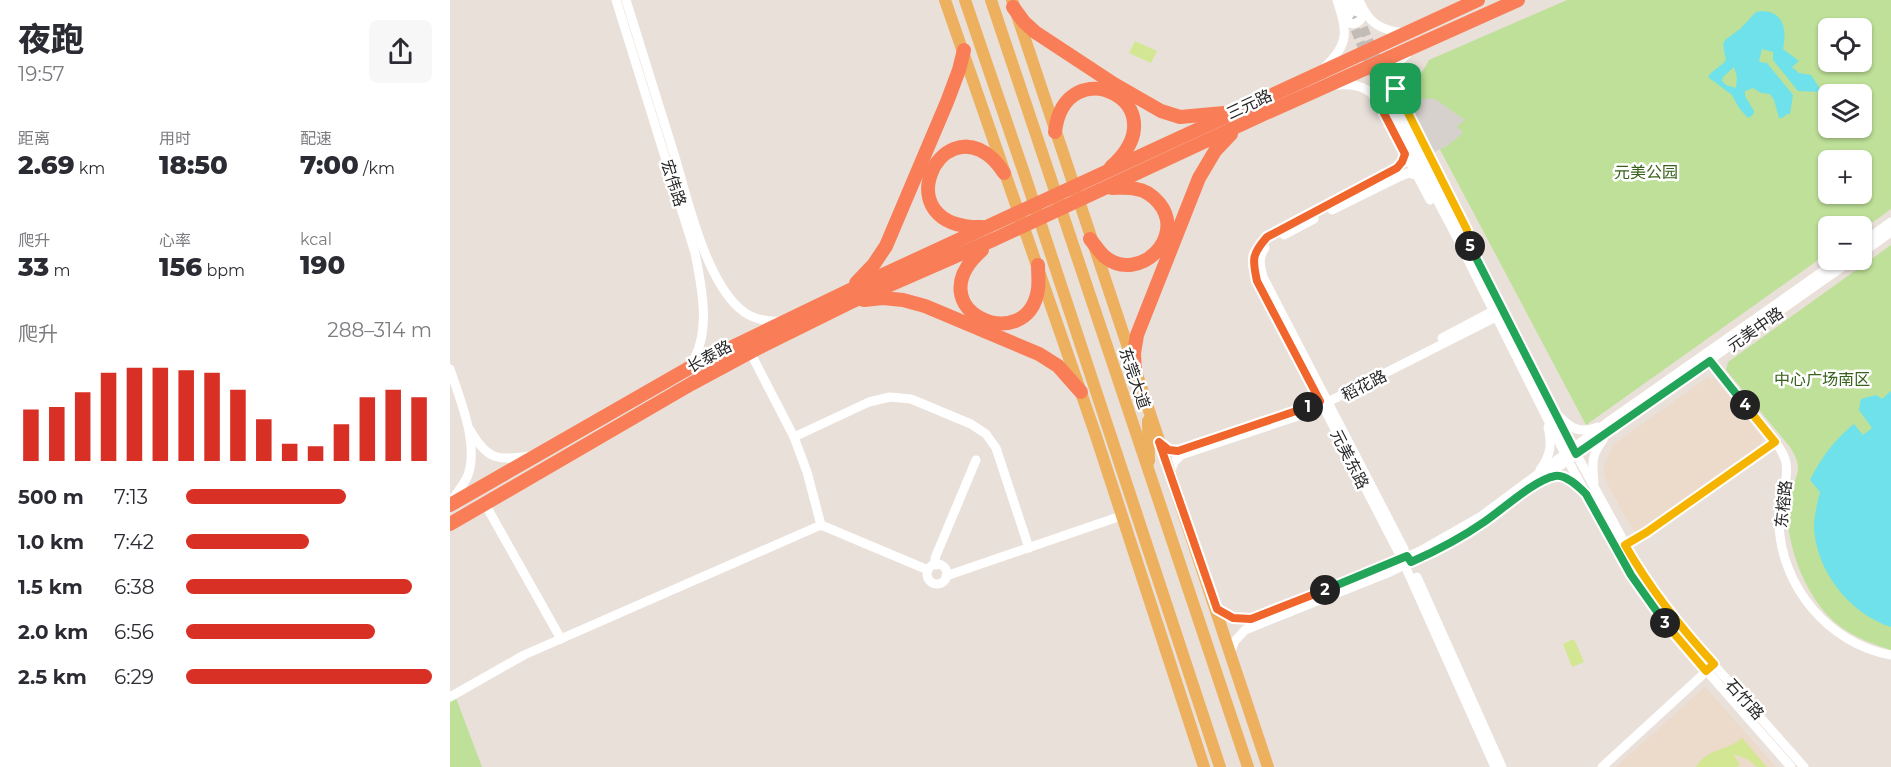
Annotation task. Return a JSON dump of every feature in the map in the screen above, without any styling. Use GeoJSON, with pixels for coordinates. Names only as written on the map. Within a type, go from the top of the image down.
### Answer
{"type":"FeatureCollection","features":[{"type":"Feature","properties":{"kind":"highway","name":"三元路"},"geometry":{"type":"LineString","coordinates":[[995,239],[1107,188],[1318,74],[1478,0]]}},
{"type":"Feature","properties":{"kind":"highway","name":"三元路"},"geometry":{"type":"LineString","coordinates":[[987,227],[1102,174],[1240,118],[1331,86],[1518,0]]}},
{"type":"Feature","properties":{"kind":"highway"},"geometry":{"type":"LineString","coordinates":[[1012,4],[1024,22],[1035,32],[1114,84],[1161,111],[1180,117],[1240,118]]}},
{"type":"Feature","properties":{"kind":"highway"},"geometry":{"type":"LineString","coordinates":[[850,296],[886,246],[947,102],[964,50]]}},
{"type":"Feature","properties":{"kind":"highway"},"geometry":{"type":"LineString","coordinates":[[1055,132],[1061,108],[1069,98],[1079,92],[1099,88],[1109,91],[1126,103],[1135,123],[1134,134],[1129,147],[1122,156],[1102,174]]}},
{"type":"Feature","properties":{"kind":"highway"},"geometry":{"type":"LineString","coordinates":[[1135,373],[1134,353],[1137,335],[1198,178],[1240,118]]}},
{"type":"Feature","properties":{"kind":"highway"},"geometry":{"type":"LineString","coordinates":[[987,227],[960,225],[940,216],[929,198],[927,188],[932,169],[951,150],[969,147],[993,159],[1004,173]]}},
{"type":"Feature","properties":{"kind":"highway"},"geometry":{"type":"LineString","coordinates":[[1090,239],[1105,257],[1122,265],[1130,265],[1150,258],[1165,239],[1167,219],[1164,210],[1148,193],[1136,189],[1107,188]]}},
{"type":"Feature","properties":{"kind":"highway","name":"长泰路"},"geometry":{"type":"LineString","coordinates":[[450,524],[691,384],[850,296],[987,227]]}},
{"type":"Feature","properties":{"kind":"highway","name":"长泰路"},"geometry":{"type":"LineString","coordinates":[[450,504],[542,454],[689,368],[786,320],[995,239]]}},
{"type":"Feature","properties":{"kind":"highway"},"geometry":{"type":"LineString","coordinates":[[995,239],[970,260],[960,287],[963,302],[978,318],[998,324],[1008,324],[1022,318],[1032,306],[1038,289],[1038,265]]}},
{"type":"Feature","properties":{"kind":"highway"},"geometry":{"type":"LineString","coordinates":[[850,296],[903,300],[925,306],[1039,354],[1058,366],[1081,393]]}},
{"type":"Feature","properties":{"kind":"main road"},"geometry":{"type":"LineString","coordinates":[[965,0],[1220,767]]}},
{"type":"Feature","properties":{"kind":"main road","name":"东莞大道"},"geometry":{"type":"LineString","coordinates":[[991,0],[1248,767]]}},
{"type":"Feature","properties":{"kind":"main road"},"geometry":{"type":"LineString","coordinates":[[946,1],[1095,433],[1204,767]]}},
{"type":"Feature","properties":{"kind":"main road"},"geometry":{"type":"LineString","coordinates":[[1012,4],[1268,767]]}},
{"type":"Feature","properties":{"kind":"main road"},"geometry":{"type":"LineString","coordinates":[[1147,407],[1149,474]]}},
{"type":"Feature","properties":{"kind":"main road"},"geometry":{"type":"LineString","coordinates":[[1095,433],[1127,482]]}},
{"type":"Feature","properties":{"kind":"street","name":"宏伟路"},"geometry":{"type":"LineString","coordinates":[[616,0],[695,253],[701,282],[703,326],[701,344],[689,368]]}},
{"type":"Feature","properties":{"kind":"street","name":"宏伟路"},"geometry":{"type":"LineString","coordinates":[[626,0],[691,208],[705,250],[718,279],[728,296],[748,315],[762,321],[786,320]]}},
{"type":"Feature","properties":{"kind":"street"},"geometry":{"type":"LineString","coordinates":[[1337,0],[1353,14],[1370,19],[1389,31],[1405,33]]}},
{"type":"Feature","properties":{"kind":"street"},"geometry":{"type":"LineString","coordinates":[[1344,0],[1353,14]]}},
{"type":"Feature","properties":{"kind":"street"},"geometry":{"type":"LineString","coordinates":[[1353,0],[1353,14]]}},
{"type":"Feature","properties":{"kind":"street"},"geometry":{"type":"LineString","coordinates":[[1318,74],[1342,48],[1359,0]]}},
{"type":"Feature","properties":{"kind":"street"},"geometry":{"type":"LineString","coordinates":[[1413,48],[1401,59],[1394,70],[1394,83],[1387,95],[1405,154],[1451,238],[1464,244]]}},
{"type":"Feature","properties":{"kind":"street"},"geometry":{"type":"LineString","coordinates":[[1331,86],[1353,84],[1387,95]]}},
{"type":"Feature","properties":{"kind":"street","name":"石竹路"},"geometry":{"type":"LineString","coordinates":[[1387,95],[1590,491],[1615,549],[1663,621],[1804,767]]}},
{"type":"Feature","properties":{"kind":"street","name":"元美东路"},"geometry":{"type":"LineString","coordinates":[[1324,402],[1257,281],[1253,255],[1267,237],[1397,168],[1405,154]]}},
{"type":"Feature","properties":{"kind":"street","name":"元美东路"},"geometry":{"type":"LineString","coordinates":[[1417,175],[1408,173],[1401,176],[1271,242],[1263,249],[1260,264],[1263,277],[1406,561],[1502,767]]}},
{"type":"Feature","properties":{"kind":"street"},"geometry":{"type":"LineString","coordinates":[[1872,236],[1891,222]]}},
{"type":"Feature","properties":{"kind":"street"},"geometry":{"type":"LineString","coordinates":[[1872,246],[1891,232]]}},
{"type":"Feature","properties":{"kind":"street","name":"石竹路"},"geometry":{"type":"LineString","coordinates":[[1464,244],[1494,314],[1548,410]]}},
{"type":"Feature","properties":{"kind":"street","name":"元美中路"},"geometry":{"type":"LineString","coordinates":[[1230,654],[1231,647],[1239,636],[1255,626],[1454,541],[1484,522],[1571,454],[1825,270]]}},
{"type":"Feature","properties":{"kind":"street","name":"元美中路"},"geometry":{"type":"LineString","coordinates":[[1611,426],[1710,361],[1838,270]]}},
{"type":"Feature","properties":{"kind":"street","name":"稻花路"},"geometry":{"type":"LineString","coordinates":[[1170,475],[1170,468],[1181,455],[1304,414],[1494,314]]}},
{"type":"Feature","properties":{"kind":"street"},"geometry":{"type":"LineString","coordinates":[[750,352],[794,437],[807,472],[821,525]]}},
{"type":"Feature","properties":{"kind":"street","name":"东榕路"},"geometry":{"type":"LineString","coordinates":[[1710,361],[1775,442],[1786,462],[1779,522],[1783,552],[1795,581],[1809,605],[1830,627],[1858,645],[1891,655]]}},
{"type":"Feature","properties":{"kind":"street"},"geometry":{"type":"LineString","coordinates":[[450,369],[468,425],[471,453],[468,474],[450,504]]}},
{"type":"Feature","properties":{"kind":"street"},"geometry":{"type":"LineString","coordinates":[[794,437],[869,402],[890,397],[911,399],[971,424],[986,434],[996,448],[1029,548]]}},
{"type":"Feature","properties":{"kind":"street","name":"稻花路"},"geometry":{"type":"LineString","coordinates":[[1159,442],[1169,450],[1178,451],[1324,402]]}},
{"type":"Feature","properties":{"kind":"street"},"geometry":{"type":"LineString","coordinates":[[1548,410],[1576,430],[1587,431],[1611,426]]}},
{"type":"Feature","properties":{"kind":"street"},"geometry":{"type":"LineString","coordinates":[[1535,481],[1552,445],[1548,410]]}},
{"type":"Feature","properties":{"kind":"street"},"geometry":{"type":"LineString","coordinates":[[468,425],[483,449],[494,456],[511,459],[542,454]]}},
{"type":"Feature","properties":{"kind":"street"},"geometry":{"type":"LineString","coordinates":[[1535,481],[1555,476],[1561,477],[1590,491],[1592,458],[1611,426]]}},
{"type":"Feature","properties":{"kind":"street"},"geometry":{"type":"LineString","coordinates":[[1625,545],[1775,442]]}},
{"type":"Feature","properties":{"kind":"street"},"geometry":{"type":"LineString","coordinates":[[976,460],[935,558],[928,578],[932,583],[940,583],[946,576],[1122,516]]}},
{"type":"Feature","properties":{"kind":"street","name":"石竹路"},"geometry":{"type":"LineString","coordinates":[[1590,491],[1656,595],[1710,668],[1791,767]]}},
{"type":"Feature","properties":{"kind":"street"},"geometry":{"type":"LineString","coordinates":[[485,504],[561,639]]}},
{"type":"Feature","properties":{"kind":"street"},"geometry":{"type":"LineString","coordinates":[[450,697],[524,655],[821,525],[932,567],[944,568],[946,576]]}},
{"type":"Feature","properties":{"kind":"street","name":"元美东路"},"geometry":{"type":"LineString","coordinates":[[1406,561],[1495,767]]}},
{"type":"Feature","properties":{"kind":"street","name":"元美中路"},"geometry":{"type":"LineString","coordinates":[[1214,605],[1224,615],[1251,619],[1406,561]]}},
{"type":"Feature","properties":{"kind":"street"},"geometry":{"type":"LineString","coordinates":[[1602,767],[1710,668]]}},
{"type":"Feature","properties":{"kind":"shaded area"},"geometry":{"type":"Polygon","coordinates":[[[1407,98],[1435,99],[1465,120],[1457,126],[1463,133],[1447,146],[1428,155],[1401,101],[1407,98]]]}},
{"type":"Feature","properties":{"kind":"shaded area"},"geometry":{"type":"Polygon","coordinates":[[[1708,377],[1715,379],[1762,438],[1760,447],[1638,532],[1633,530],[1604,474],[1604,466],[1613,445],[1708,377]]]}},
{"type":"Feature","properties":{"kind":"shaded area"},"geometry":{"type":"Polygon","coordinates":[[[1705,687],[1776,767],[1616,767],[1705,687]]]}},
{"type":"Feature","properties":{"kind":"green space","name":"元美公园"},"geometry":{"type":"Polygon","coordinates":[[[1567,0],[1891,0],[1891,209],[1872,223],[1872,216],[1818,216],[1818,260],[1586,425],[1410,93],[1429,60],[1567,0]]]}},
{"type":"Feature","properties":{"kind":"green space"},"geometry":{"type":"Polygon","coordinates":[[[1135,41],[1157,51],[1151,63],[1129,53],[1135,41]]]}},
{"type":"Feature","properties":{"kind":"green space","name":"中心广场南区"},"geometry":{"type":"Polygon","coordinates":[[[1891,245],[1891,650],[1859,638],[1841,627],[1830,618],[1811,593],[1797,563],[1789,532],[1788,510],[1798,470],[1797,460],[1790,447],[1726,370],[1728,362],[1856,270],[1872,270],[1872,259],[1891,245]]]}},
{"type":"Feature","properties":{"kind":"green space"},"geometry":{"type":"Polygon","coordinates":[[[1574,639],[1584,662],[1572,667],[1563,644],[1574,639]]]}},
{"type":"Feature","properties":{"kind":"green space"},"geometry":{"type":"Polygon","coordinates":[[[456,698],[482,767],[450,767],[450,701],[456,698]]]}},
{"type":"Feature","properties":{"kind":"green space"},"geometry":{"type":"Polygon","coordinates":[[[1742,738],[1767,767],[1757,767],[1747,759],[1733,754],[1740,764],[1737,767],[1696,767],[1706,756],[1742,738]]]}},
{"type":"Feature","properties":{"kind":"water"},"geometry":{"type":"Polygon","coordinates":[[[1756,12],[1775,14],[1784,29],[1783,49],[1799,61],[1792,67],[1799,73],[1811,75],[1818,86],[1818,92],[1798,91],[1773,60],[1773,52],[1762,49],[1759,62],[1767,63],[1793,95],[1790,114],[1779,118],[1770,94],[1761,93],[1753,88],[1745,91],[1745,96],[1754,111],[1753,115],[1748,118],[1732,95],[1708,77],[1726,60],[1723,45],[1725,40],[1740,29],[1756,12]],[[1734,67],[1723,77],[1722,81],[1736,88],[1737,77],[1734,67]]]}},
{"type":"Feature","properties":{"kind":"water"},"geometry":{"type":"Polygon","coordinates":[[[1891,391],[1891,627],[1876,621],[1849,602],[1829,575],[1816,545],[1814,529],[1820,492],[1810,480],[1840,436],[1854,424],[1863,435],[1872,428],[1859,410],[1861,399],[1876,395],[1882,399],[1891,391]]]}},
{"type":"Feature","properties":{"kind":"tunnel"},"geometry":{"type":"LineString","coordinates":[[1358,15],[1391,93]]}},
{"type":"Feature","properties":{"kind":"tunnel"},"geometry":{"type":"LineString","coordinates":[[1350,17],[1382,96]]}},
{"type":"Feature","properties":{"kind":"route"},"geometry":{"type":"LineString","coordinates":[[1390,86],[1396,89],[1467,230],[1468,242],[1576,454],[1710,361],[1775,442],[1625,545],[1656,595],[1714,664],[1706,671],[1647,600],[1615,549],[1586,494],[1576,485],[1555,476],[1537,484],[1454,541],[1411,562],[1407,556],[1251,619],[1242,620],[1224,615],[1214,605],[1159,442],[1169,450],[1178,451],[1302,410],[1320,401],[1257,281],[1253,255],[1267,237],[1397,168],[1405,154],[1375,96],[1383,87],[1390,86]]}}]}
